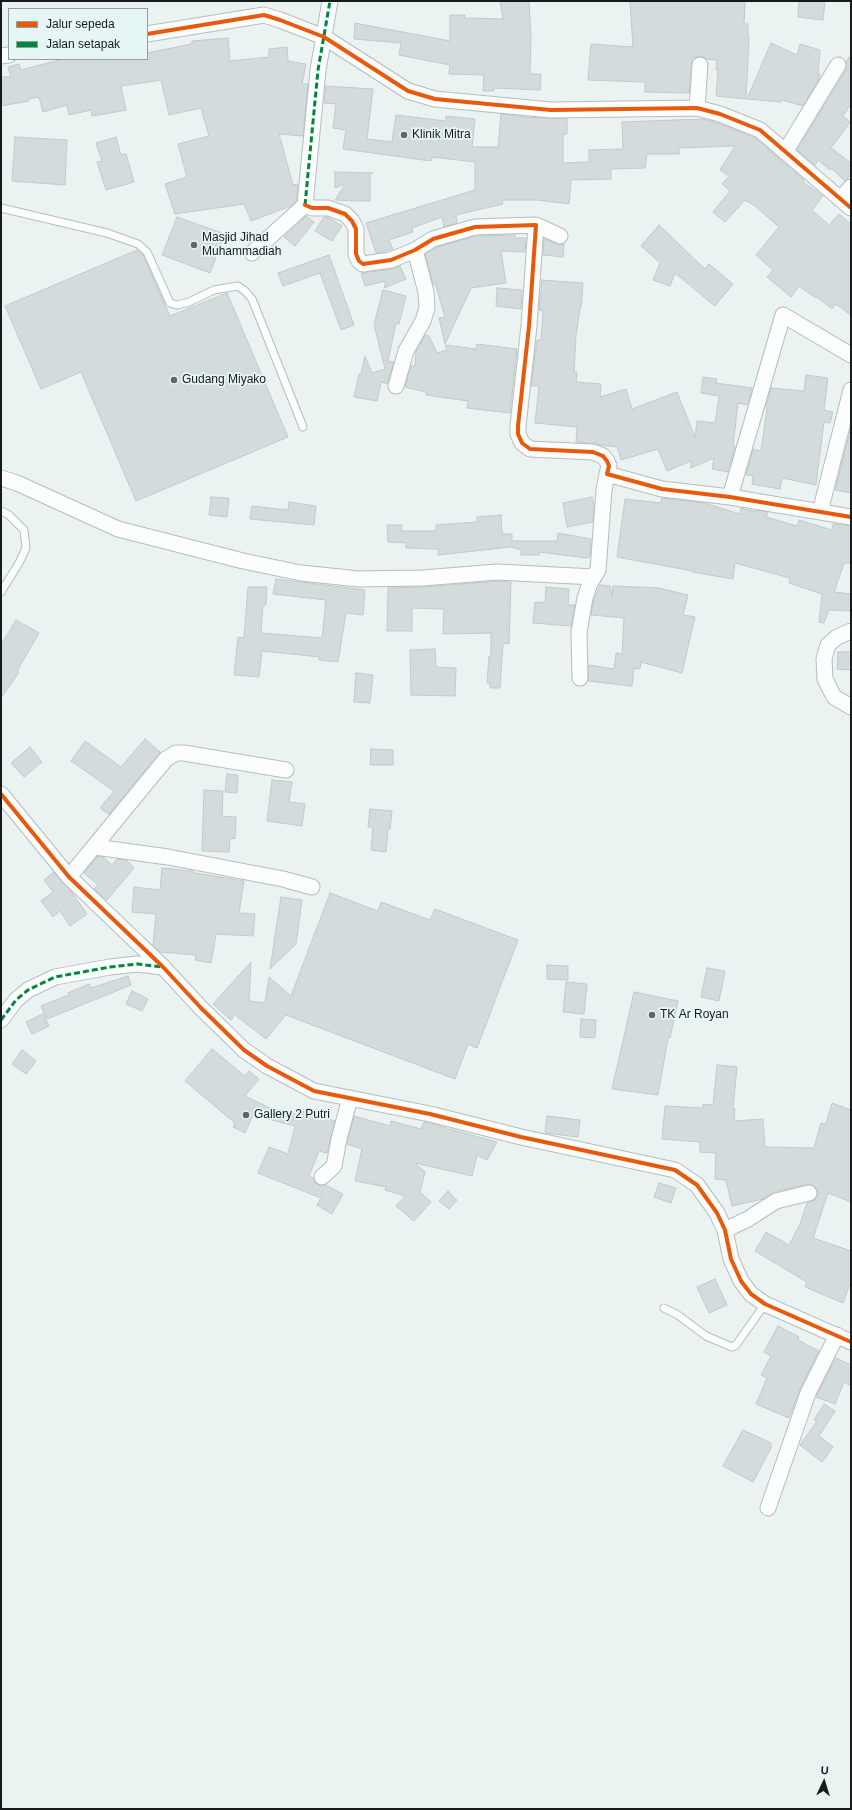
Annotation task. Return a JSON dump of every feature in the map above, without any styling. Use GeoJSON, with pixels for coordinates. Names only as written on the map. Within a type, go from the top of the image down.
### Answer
{"type":"FeatureCollection","features":[{"type":"Feature","properties":{"kind":"street"},"geometry":{"type":"LineString","coordinates":[[252,252],[305,206],[318,70],[330,1]]}},
{"type":"Feature","properties":{"kind":"street"},"geometry":{"type":"LineString","coordinates":[[148,34],[264,16],[280,20],[324,37],[408,91],[435,99],[551,110],[697,108],[720,114],[760,130],[846,204],[851,187]]}},
{"type":"Feature","properties":{"kind":"street"},"geometry":{"type":"LineString","coordinates":[[697,108],[700,65]]}},
{"type":"Feature","properties":{"kind":"street"},"geometry":{"type":"LineString","coordinates":[[785,152],[838,65]]}},
{"type":"Feature","properties":{"kind":"street"},"geometry":{"type":"LineString","coordinates":[[305,206],[332,210],[346,214],[356,229],[356,254],[360,263],[391,260],[415,250],[434,239],[475,227],[536,225],[560,236]]}},
{"type":"Feature","properties":{"kind":"street"},"geometry":{"type":"LineString","coordinates":[[536,225],[529,326],[518,434],[522,443],[530,450],[593,452],[604,456],[609,466],[604,490],[598,570],[585,598],[579,632],[580,678]]}},
{"type":"Feature","properties":{"kind":"street"},"geometry":{"type":"LineString","coordinates":[[396,386],[406,351],[424,321],[427,308],[426,292],[415,250]]}},
{"type":"Feature","properties":{"kind":"street"},"geometry":{"type":"LineString","coordinates":[[730,497],[784,315],[851,355]]}},
{"type":"Feature","properties":{"kind":"street"},"geometry":{"type":"LineString","coordinates":[[820,512],[851,390]]}},
{"type":"Feature","properties":{"kind":"street"},"geometry":{"type":"LineString","coordinates":[[607,474],[662,489],[730,497],[851,517]]}},
{"type":"Feature","properties":{"kind":"street"},"geometry":{"type":"LineString","coordinates":[[1,478],[17,483],[118,529],[243,561],[301,573],[359,579],[423,578],[497,572],[594,577]]}},
{"type":"Feature","properties":{"kind":"street"},"geometry":{"type":"LineString","coordinates":[[851,631],[836,636],[828,645],[824,659],[825,679],[834,697],[851,707]]}},
{"type":"Feature","properties":{"kind":"street"},"geometry":{"type":"LineString","coordinates":[[69,877],[166,759],[176,753],[184,753],[286,770]]}},
{"type":"Feature","properties":{"kind":"street"},"geometry":{"type":"LineString","coordinates":[[1,794],[69,877],[163,967],[200,1008],[239,1045],[267,1066],[314,1091],[430,1114],[521,1137],[675,1170],[697,1186],[718,1213],[725,1230],[731,1259],[741,1281],[751,1294],[765,1304],[851,1342]]}},
{"type":"Feature","properties":{"kind":"street"},"geometry":{"type":"LineString","coordinates":[[95,847],[168,857],[312,886]]}},
{"type":"Feature","properties":{"kind":"street"},"geometry":{"type":"LineString","coordinates":[[1,1020],[16,1000],[28,990],[55,977],[110,967],[137,964],[163,967]]}},
{"type":"Feature","properties":{"kind":"street"},"geometry":{"type":"LineString","coordinates":[[322,1177],[334,1166],[350,1098]]}},
{"type":"Feature","properties":{"kind":"street"},"geometry":{"type":"LineString","coordinates":[[725,1230],[748,1219],[776,1201],[809,1193]]}},
{"type":"Feature","properties":{"kind":"street"},"geometry":{"type":"LineString","coordinates":[[768,1508],[808,1393],[837,1335]]}},
{"type":"Feature","properties":{"kind":"lane"},"geometry":{"type":"LineString","coordinates":[[1,208],[81,226],[138,244],[148,252],[170,303],[177,305],[214,290],[238,286],[245,291],[252,299],[303,427]]}},
{"type":"Feature","properties":{"kind":"lane"},"geometry":{"type":"LineString","coordinates":[[1,511],[9,515],[24,530],[26,548],[19,563],[1,592]]}},
{"type":"Feature","properties":{"kind":"lane"},"geometry":{"type":"LineString","coordinates":[[664,1308],[678,1315],[706,1336],[732,1347],[736,1345],[765,1304]]}},
{"type":"Feature","properties":{"kind":"building"},"geometry":{"type":"Polygon","coordinates":[[[500,1],[529,1],[531,38],[530,74],[541,74],[540,90],[494,88],[494,91],[483,91],[484,75],[449,74],[450,65],[399,55],[401,43],[354,39],[355,23],[450,41],[450,15],[465,15],[464,18],[503,19],[500,1]]]}},
{"type":"Feature","properties":{"kind":"building"},"geometry":{"type":"Polygon","coordinates":[[[630,1],[745,1],[744,24],[748,24],[749,38],[746,99],[716,96],[718,70],[716,70],[717,60],[707,59],[701,56],[692,58],[689,93],[645,92],[645,82],[588,80],[591,44],[633,47],[630,1]]]}},
{"type":"Feature","properties":{"kind":"building"},"geometry":{"type":"Polygon","coordinates":[[[799,1],[825,1],[823,20],[798,17],[799,1]]]}},
{"type":"Feature","properties":{"kind":"building"},"geometry":{"type":"Polygon","coordinates":[[[228,38],[230,61],[269,57],[269,49],[287,47],[288,61],[306,64],[302,84],[308,84],[303,136],[279,134],[293,185],[298,184],[296,201],[291,206],[251,221],[244,204],[175,214],[165,184],[187,177],[178,144],[209,136],[201,108],[169,115],[161,80],[121,86],[126,110],[105,114],[92,116],[91,110],[69,115],[67,105],[43,112],[39,97],[28,99],[29,101],[1,106],[1,77],[11,77],[8,67],[19,64],[21,70],[59,60],[148,60],[148,53],[192,44],[192,41],[228,38]]]}},
{"type":"Feature","properties":{"kind":"building"},"geometry":{"type":"Polygon","coordinates":[[[771,43],[797,55],[800,44],[820,50],[818,74],[820,74],[818,81],[803,106],[782,100],[781,102],[747,99],[771,43]]]}},
{"type":"Feature","properties":{"kind":"building"},"geometry":{"type":"Polygon","coordinates":[[[851,55],[851,104],[843,116],[850,122],[831,148],[851,163],[851,175],[845,181],[831,168],[830,170],[818,160],[815,165],[797,150],[846,70],[846,62],[851,55]]]}},
{"type":"Feature","properties":{"kind":"building"},"geometry":{"type":"Polygon","coordinates":[[[326,86],[373,89],[367,139],[392,142],[396,115],[446,121],[446,116],[475,119],[472,147],[498,147],[501,114],[567,119],[567,134],[563,134],[563,163],[589,162],[589,150],[623,149],[622,122],[703,119],[755,138],[804,180],[803,182],[823,196],[812,210],[829,225],[839,214],[851,224],[851,315],[836,304],[832,309],[817,297],[816,298],[799,286],[791,297],[767,277],[773,270],[756,255],[779,227],[755,206],[745,200],[725,222],[713,212],[730,191],[722,184],[729,176],[720,170],[735,146],[679,148],[679,154],[647,154],[645,168],[611,169],[611,179],[571,180],[569,204],[537,200],[502,200],[503,204],[456,215],[457,223],[444,227],[442,217],[412,228],[413,232],[389,240],[393,249],[376,253],[366,223],[475,190],[475,162],[432,157],[431,161],[343,149],[346,130],[333,128],[336,104],[324,103],[326,86]]]}},
{"type":"Feature","properties":{"kind":"building"},"geometry":{"type":"Polygon","coordinates":[[[15,137],[67,140],[65,185],[12,181],[15,137]]]}},
{"type":"Feature","properties":{"kind":"building"},"geometry":{"type":"Polygon","coordinates":[[[116,137],[121,155],[126,154],[134,182],[106,190],[97,162],[102,161],[96,143],[116,137]]]}},
{"type":"Feature","properties":{"kind":"building"},"geometry":{"type":"Polygon","coordinates":[[[335,172],[373,173],[370,174],[370,201],[359,201],[359,199],[358,201],[335,200],[345,184],[335,188],[335,172]]]}},
{"type":"Feature","properties":{"kind":"building"},"geometry":{"type":"Polygon","coordinates":[[[306,216],[314,222],[295,246],[284,237],[306,216]]]}},
{"type":"Feature","properties":{"kind":"building","name":"Masjid Jihad Muhammadiah"},"geometry":{"type":"Polygon","coordinates":[[[177,217],[225,234],[210,273],[162,255],[177,217]]]}},
{"type":"Feature","properties":{"kind":"building"},"geometry":{"type":"Polygon","coordinates":[[[324,217],[329,218],[342,226],[332,241],[315,231],[324,217]]]}},
{"type":"Feature","properties":{"kind":"building"},"geometry":{"type":"Polygon","coordinates":[[[659,225],[705,269],[709,264],[733,284],[715,306],[675,273],[670,286],[653,280],[660,263],[641,246],[659,225]]]}},
{"type":"Feature","properties":{"kind":"building"},"geometry":{"type":"Polygon","coordinates":[[[515,235],[515,238],[526,238],[525,252],[501,251],[506,283],[471,288],[445,344],[439,318],[445,317],[435,283],[433,284],[425,254],[437,247],[476,236],[515,235]]]}},
{"type":"Feature","properties":{"kind":"building"},"geometry":{"type":"Polygon","coordinates":[[[544,239],[557,244],[564,244],[563,257],[543,255],[544,239]]]}},
{"type":"Feature","properties":{"kind":"building","name":"Gudang Miyako"},"geometry":{"type":"Polygon","coordinates":[[[137,250],[143,255],[170,316],[227,293],[288,437],[136,501],[81,372],[41,389],[5,306],[137,250]]]}},
{"type":"Feature","properties":{"kind":"building"},"geometry":{"type":"Polygon","coordinates":[[[329,255],[354,325],[341,330],[320,273],[283,286],[278,273],[329,255]]]}},
{"type":"Feature","properties":{"kind":"building"},"geometry":{"type":"Polygon","coordinates":[[[400,266],[406,279],[384,288],[386,281],[365,286],[361,273],[392,269],[400,266]]]}},
{"type":"Feature","properties":{"kind":"building"},"geometry":{"type":"Polygon","coordinates":[[[542,280],[583,283],[581,308],[576,335],[574,372],[577,372],[576,382],[601,384],[600,397],[626,389],[632,409],[677,392],[695,437],[697,421],[715,423],[719,396],[701,393],[703,377],[717,379],[716,383],[752,388],[748,405],[738,403],[733,446],[735,446],[728,472],[712,469],[714,458],[691,468],[691,461],[667,471],[658,449],[621,460],[617,447],[576,442],[577,427],[535,423],[539,386],[531,386],[537,340],[541,340],[543,311],[539,310],[542,280]]]}},
{"type":"Feature","properties":{"kind":"building"},"geometry":{"type":"Polygon","coordinates":[[[497,288],[522,290],[521,309],[496,306],[497,288]]]}},
{"type":"Feature","properties":{"kind":"building"},"geometry":{"type":"Polygon","coordinates":[[[383,290],[406,296],[399,324],[396,323],[388,361],[394,362],[387,384],[381,382],[377,401],[354,397],[365,356],[372,373],[385,369],[374,325],[383,290]]]}},
{"type":"Feature","properties":{"kind":"building"},"geometry":{"type":"Polygon","coordinates":[[[425,335],[429,336],[437,353],[447,350],[445,345],[476,349],[477,344],[517,349],[510,413],[467,408],[468,401],[426,395],[426,392],[405,387],[411,366],[415,366],[416,351],[425,335]]]}},
{"type":"Feature","properties":{"kind":"building"},"geometry":{"type":"Polygon","coordinates":[[[806,375],[828,378],[824,410],[833,412],[830,423],[824,422],[816,485],[782,478],[780,489],[752,484],[753,476],[746,475],[753,449],[761,451],[766,407],[771,388],[804,391],[806,375]]]}},
{"type":"Feature","properties":{"kind":"building"},"geometry":{"type":"Polygon","coordinates":[[[851,431],[851,493],[835,490],[851,431]]]}},
{"type":"Feature","properties":{"kind":"building"},"geometry":{"type":"Polygon","coordinates":[[[211,497],[229,498],[227,517],[209,515],[211,497]]]}},
{"type":"Feature","properties":{"kind":"building"},"geometry":{"type":"Polygon","coordinates":[[[592,497],[594,506],[593,522],[567,527],[563,503],[592,497]]]}},
{"type":"Feature","properties":{"kind":"building"},"geometry":{"type":"Polygon","coordinates":[[[662,498],[704,503],[740,514],[741,508],[756,512],[756,510],[768,512],[766,517],[797,526],[799,520],[832,530],[833,524],[851,526],[851,563],[844,563],[834,592],[851,594],[851,611],[829,610],[824,623],[819,622],[822,594],[789,583],[790,578],[735,563],[733,579],[617,557],[625,499],[661,503],[662,498]]]}},
{"type":"Feature","properties":{"kind":"building"},"geometry":{"type":"Polygon","coordinates":[[[289,502],[316,506],[314,525],[250,519],[252,506],[288,510],[289,502]]]}},
{"type":"Feature","properties":{"kind":"building"},"geometry":{"type":"Polygon","coordinates":[[[501,515],[502,534],[512,534],[512,541],[557,541],[558,533],[591,539],[590,557],[587,558],[539,552],[539,555],[521,555],[521,550],[511,547],[438,555],[438,549],[406,548],[406,543],[388,542],[387,525],[402,525],[401,531],[436,531],[436,525],[477,522],[477,517],[501,515]]]}},
{"type":"Feature","properties":{"kind":"building"},"geometry":{"type":"Polygon","coordinates":[[[276,579],[365,590],[363,615],[346,613],[338,662],[319,660],[320,657],[262,651],[259,677],[234,675],[238,637],[244,638],[248,587],[267,587],[266,605],[263,605],[261,633],[322,638],[326,600],[273,594],[276,579]]]}},
{"type":"Feature","properties":{"kind":"building"},"geometry":{"type":"Polygon","coordinates":[[[497,581],[511,582],[509,644],[503,643],[500,688],[490,688],[490,683],[487,683],[489,656],[491,656],[491,633],[443,634],[444,609],[412,608],[412,631],[387,631],[388,588],[424,587],[497,581]]]}},
{"type":"Feature","properties":{"kind":"building"},"geometry":{"type":"Polygon","coordinates":[[[600,585],[610,586],[612,597],[613,586],[659,588],[688,595],[683,615],[695,617],[682,673],[641,662],[640,669],[634,668],[632,686],[588,681],[589,665],[614,669],[616,653],[622,654],[624,618],[591,615],[594,600],[600,585]]]}},
{"type":"Feature","properties":{"kind":"building"},"geometry":{"type":"Polygon","coordinates":[[[546,587],[569,589],[568,605],[575,605],[571,626],[533,623],[535,602],[545,603],[546,587]]]}},
{"type":"Feature","properties":{"kind":"building"},"geometry":{"type":"Polygon","coordinates":[[[16,620],[39,633],[17,671],[19,672],[1,698],[1,645],[16,620]]]}},
{"type":"Feature","properties":{"kind":"building"},"geometry":{"type":"Polygon","coordinates":[[[435,649],[436,667],[456,668],[455,696],[411,695],[410,650],[435,649]]]}},
{"type":"Feature","properties":{"kind":"building"},"geometry":{"type":"Polygon","coordinates":[[[838,652],[851,652],[851,670],[837,669],[838,652]]]}},
{"type":"Feature","properties":{"kind":"building"},"geometry":{"type":"Polygon","coordinates":[[[356,673],[373,675],[370,703],[354,702],[356,673]]]}},
{"type":"Feature","properties":{"kind":"building"},"geometry":{"type":"Polygon","coordinates":[[[145,739],[160,752],[109,814],[100,808],[114,791],[71,761],[85,741],[121,767],[145,739]]]}},
{"type":"Feature","properties":{"kind":"building"},"geometry":{"type":"Polygon","coordinates":[[[30,747],[42,762],[24,777],[11,763],[30,747]]]}},
{"type":"Feature","properties":{"kind":"building"},"geometry":{"type":"Polygon","coordinates":[[[371,749],[393,750],[393,765],[370,765],[371,749]]]}},
{"type":"Feature","properties":{"kind":"building"},"geometry":{"type":"Polygon","coordinates":[[[227,774],[238,775],[237,793],[225,792],[227,774]]]}},
{"type":"Feature","properties":{"kind":"building"},"geometry":{"type":"Polygon","coordinates":[[[272,780],[292,782],[289,802],[305,804],[302,826],[267,821],[272,780]]]}},
{"type":"Feature","properties":{"kind":"building"},"geometry":{"type":"Polygon","coordinates":[[[204,790],[223,791],[222,816],[236,817],[235,839],[230,838],[229,852],[202,851],[204,790]]]}},
{"type":"Feature","properties":{"kind":"building"},"geometry":{"type":"Polygon","coordinates":[[[370,809],[392,811],[390,829],[388,829],[386,852],[371,850],[373,827],[368,827],[370,809]]]}},
{"type":"Feature","properties":{"kind":"building"},"geometry":{"type":"Polygon","coordinates":[[[98,856],[103,857],[112,865],[117,859],[126,860],[134,868],[107,900],[94,889],[98,885],[84,873],[98,856]]]}},
{"type":"Feature","properties":{"kind":"building"},"geometry":{"type":"Polygon","coordinates":[[[162,868],[193,871],[195,873],[244,881],[239,913],[255,914],[253,936],[216,934],[211,963],[195,960],[196,955],[160,952],[153,945],[156,914],[132,912],[134,887],[160,890],[162,868]]]}},
{"type":"Feature","properties":{"kind":"building"},"geometry":{"type":"Polygon","coordinates":[[[54,872],[71,891],[87,914],[70,926],[60,911],[53,917],[41,901],[53,892],[44,880],[54,872]]]}},
{"type":"Feature","properties":{"kind":"building"},"geometry":{"type":"Polygon","coordinates":[[[330,893],[378,911],[381,902],[430,920],[435,909],[518,940],[477,1048],[468,1044],[455,1079],[286,1015],[266,1039],[235,1015],[231,1020],[213,1004],[251,962],[249,1001],[265,1003],[269,977],[291,996],[330,893]]]}},
{"type":"Feature","properties":{"kind":"building"},"geometry":{"type":"Polygon","coordinates":[[[281,897],[302,900],[296,944],[270,969],[281,897]]]}},
{"type":"Feature","properties":{"kind":"building"},"geometry":{"type":"Polygon","coordinates":[[[547,965],[568,966],[568,980],[547,979],[547,965]]]}},
{"type":"Feature","properties":{"kind":"building"},"geometry":{"type":"Polygon","coordinates":[[[707,968],[725,971],[719,1001],[701,997],[707,968]]]}},
{"type":"Feature","properties":{"kind":"building"},"geometry":{"type":"Polygon","coordinates":[[[128,976],[131,985],[47,1019],[41,1006],[69,995],[68,993],[89,984],[91,988],[128,976]]]}},
{"type":"Feature","properties":{"kind":"building"},"geometry":{"type":"Polygon","coordinates":[[[566,982],[587,984],[584,1014],[563,1012],[566,982]]]}},
{"type":"Feature","properties":{"kind":"building"},"geometry":{"type":"Polygon","coordinates":[[[132,991],[148,999],[142,1011],[126,1004],[132,991]]]}},
{"type":"Feature","properties":{"kind":"building"},"geometry":{"type":"Polygon","coordinates":[[[634,992],[678,1001],[670,1038],[668,1038],[658,1095],[612,1089],[634,992]]]}},
{"type":"Feature","properties":{"kind":"building"},"geometry":{"type":"Polygon","coordinates":[[[43,1014],[49,1026],[32,1034],[26,1022],[43,1014]]]}},
{"type":"Feature","properties":{"kind":"building"},"geometry":{"type":"Polygon","coordinates":[[[581,1019],[596,1020],[595,1038],[580,1037],[581,1019]]]}},
{"type":"Feature","properties":{"kind":"building"},"geometry":{"type":"Polygon","coordinates":[[[212,1049],[245,1076],[249,1071],[259,1079],[245,1096],[268,1107],[298,1115],[299,1110],[335,1121],[327,1153],[319,1151],[309,1176],[313,1178],[315,1183],[319,1185],[326,1185],[343,1194],[332,1214],[317,1205],[321,1198],[258,1173],[269,1147],[288,1154],[295,1126],[253,1115],[245,1133],[233,1127],[235,1123],[185,1081],[212,1049]]]}},
{"type":"Feature","properties":{"kind":"building"},"geometry":{"type":"Polygon","coordinates":[[[22,1050],[36,1061],[26,1074],[12,1064],[22,1050]]]}},
{"type":"Feature","properties":{"kind":"building"},"geometry":{"type":"Polygon","coordinates":[[[717,1065],[737,1067],[733,1109],[735,1109],[734,1121],[763,1119],[765,1147],[814,1148],[821,1123],[826,1124],[832,1103],[851,1110],[851,1202],[828,1193],[813,1238],[851,1251],[851,1281],[843,1303],[805,1287],[807,1282],[755,1251],[766,1232],[789,1245],[800,1224],[807,1203],[815,1200],[817,1196],[818,1191],[815,1187],[807,1184],[774,1192],[763,1199],[732,1206],[726,1180],[715,1179],[716,1153],[700,1152],[700,1142],[662,1139],[665,1106],[703,1108],[703,1104],[713,1105],[717,1065]]]}},
{"type":"Feature","properties":{"kind":"building"},"geometry":{"type":"Polygon","coordinates":[[[354,1116],[390,1126],[391,1121],[421,1129],[424,1122],[497,1142],[487,1160],[477,1155],[472,1176],[415,1163],[425,1172],[420,1192],[431,1202],[414,1221],[396,1206],[405,1196],[385,1190],[386,1187],[355,1181],[362,1149],[347,1144],[354,1116]]]}},
{"type":"Feature","properties":{"kind":"building"},"geometry":{"type":"Polygon","coordinates":[[[547,1116],[580,1120],[578,1137],[545,1133],[547,1116]]]}},
{"type":"Feature","properties":{"kind":"building"},"geometry":{"type":"Polygon","coordinates":[[[659,1183],[676,1188],[671,1203],[654,1197],[659,1183]]]}},
{"type":"Feature","properties":{"kind":"building"},"geometry":{"type":"Polygon","coordinates":[[[448,1191],[457,1200],[449,1209],[439,1201],[448,1191]]]}},
{"type":"Feature","properties":{"kind":"building"},"geometry":{"type":"Polygon","coordinates":[[[715,1279],[727,1305],[709,1313],[697,1287],[715,1279]]]}},
{"type":"Feature","properties":{"kind":"building"},"geometry":{"type":"Polygon","coordinates":[[[778,1326],[799,1337],[798,1340],[819,1351],[800,1389],[789,1418],[756,1404],[767,1378],[761,1375],[771,1356],[764,1352],[778,1326]]]}},
{"type":"Feature","properties":{"kind":"building"},"geometry":{"type":"Polygon","coordinates":[[[836,1358],[851,1365],[851,1386],[844,1382],[835,1404],[816,1397],[836,1358]]]}},
{"type":"Feature","properties":{"kind":"building"},"geometry":{"type":"Polygon","coordinates":[[[824,1404],[835,1411],[819,1436],[833,1447],[822,1462],[800,1445],[817,1421],[814,1420],[824,1404]]]}},
{"type":"Feature","properties":{"kind":"building"},"geometry":{"type":"Polygon","coordinates":[[[743,1430],[771,1443],[771,1448],[753,1482],[723,1466],[743,1430]]]}},
{"type":"Feature","properties":{"kind":"marked path"},"geometry":{"type":"LineString","coordinates":[[305,205],[318,70],[330,1]]}},
{"type":"Feature","properties":{"kind":"marked path"},"geometry":{"type":"LineString","coordinates":[[1,1020],[16,1000],[28,990],[55,977],[110,967],[137,964],[163,967]]}},
{"type":"Feature","properties":{"kind":"cycle path"},"geometry":{"type":"LineString","coordinates":[[148,34],[264,15],[324,37],[408,91],[435,99],[551,110],[697,108],[720,114],[760,130],[851,208]]}},
{"type":"Feature","properties":{"kind":"cycle path"},"geometry":{"type":"LineString","coordinates":[[305,205],[312,208],[328,208],[345,214],[352,221],[356,229],[356,254],[359,261],[363,264],[391,260],[415,250],[433,239],[475,227],[536,225],[529,326],[518,426],[518,434],[522,443],[530,449],[593,452],[603,456],[607,461],[609,466],[607,474],[662,489],[730,497],[851,517]]}},
{"type":"Feature","properties":{"kind":"cycle path"},"geometry":{"type":"LineString","coordinates":[[1,794],[69,877],[163,967],[201,1008],[244,1050],[267,1066],[314,1091],[430,1114],[521,1137],[675,1170],[697,1185],[717,1213],[725,1230],[731,1259],[741,1281],[751,1294],[765,1304],[851,1342]]}},
{"type":"Feature","properties":{"kind":"place","name":"Klinik Mitra"},"geometry":{"type":"Point","coordinates":[404,135]}},
{"type":"Feature","properties":{"kind":"place","name":"Masjid Jihad Muhammadiah"},"geometry":{"type":"Point","coordinates":[194,245]}},
{"type":"Feature","properties":{"kind":"place","name":"Gudang Miyako"},"geometry":{"type":"Point","coordinates":[174,380]}},
{"type":"Feature","properties":{"kind":"place","name":"TK Ar Royan"},"geometry":{"type":"Point","coordinates":[652,1015]}},
{"type":"Feature","properties":{"kind":"place","name":"Gallery 2 Putri"},"geometry":{"type":"Point","coordinates":[246,1115]}}]}
